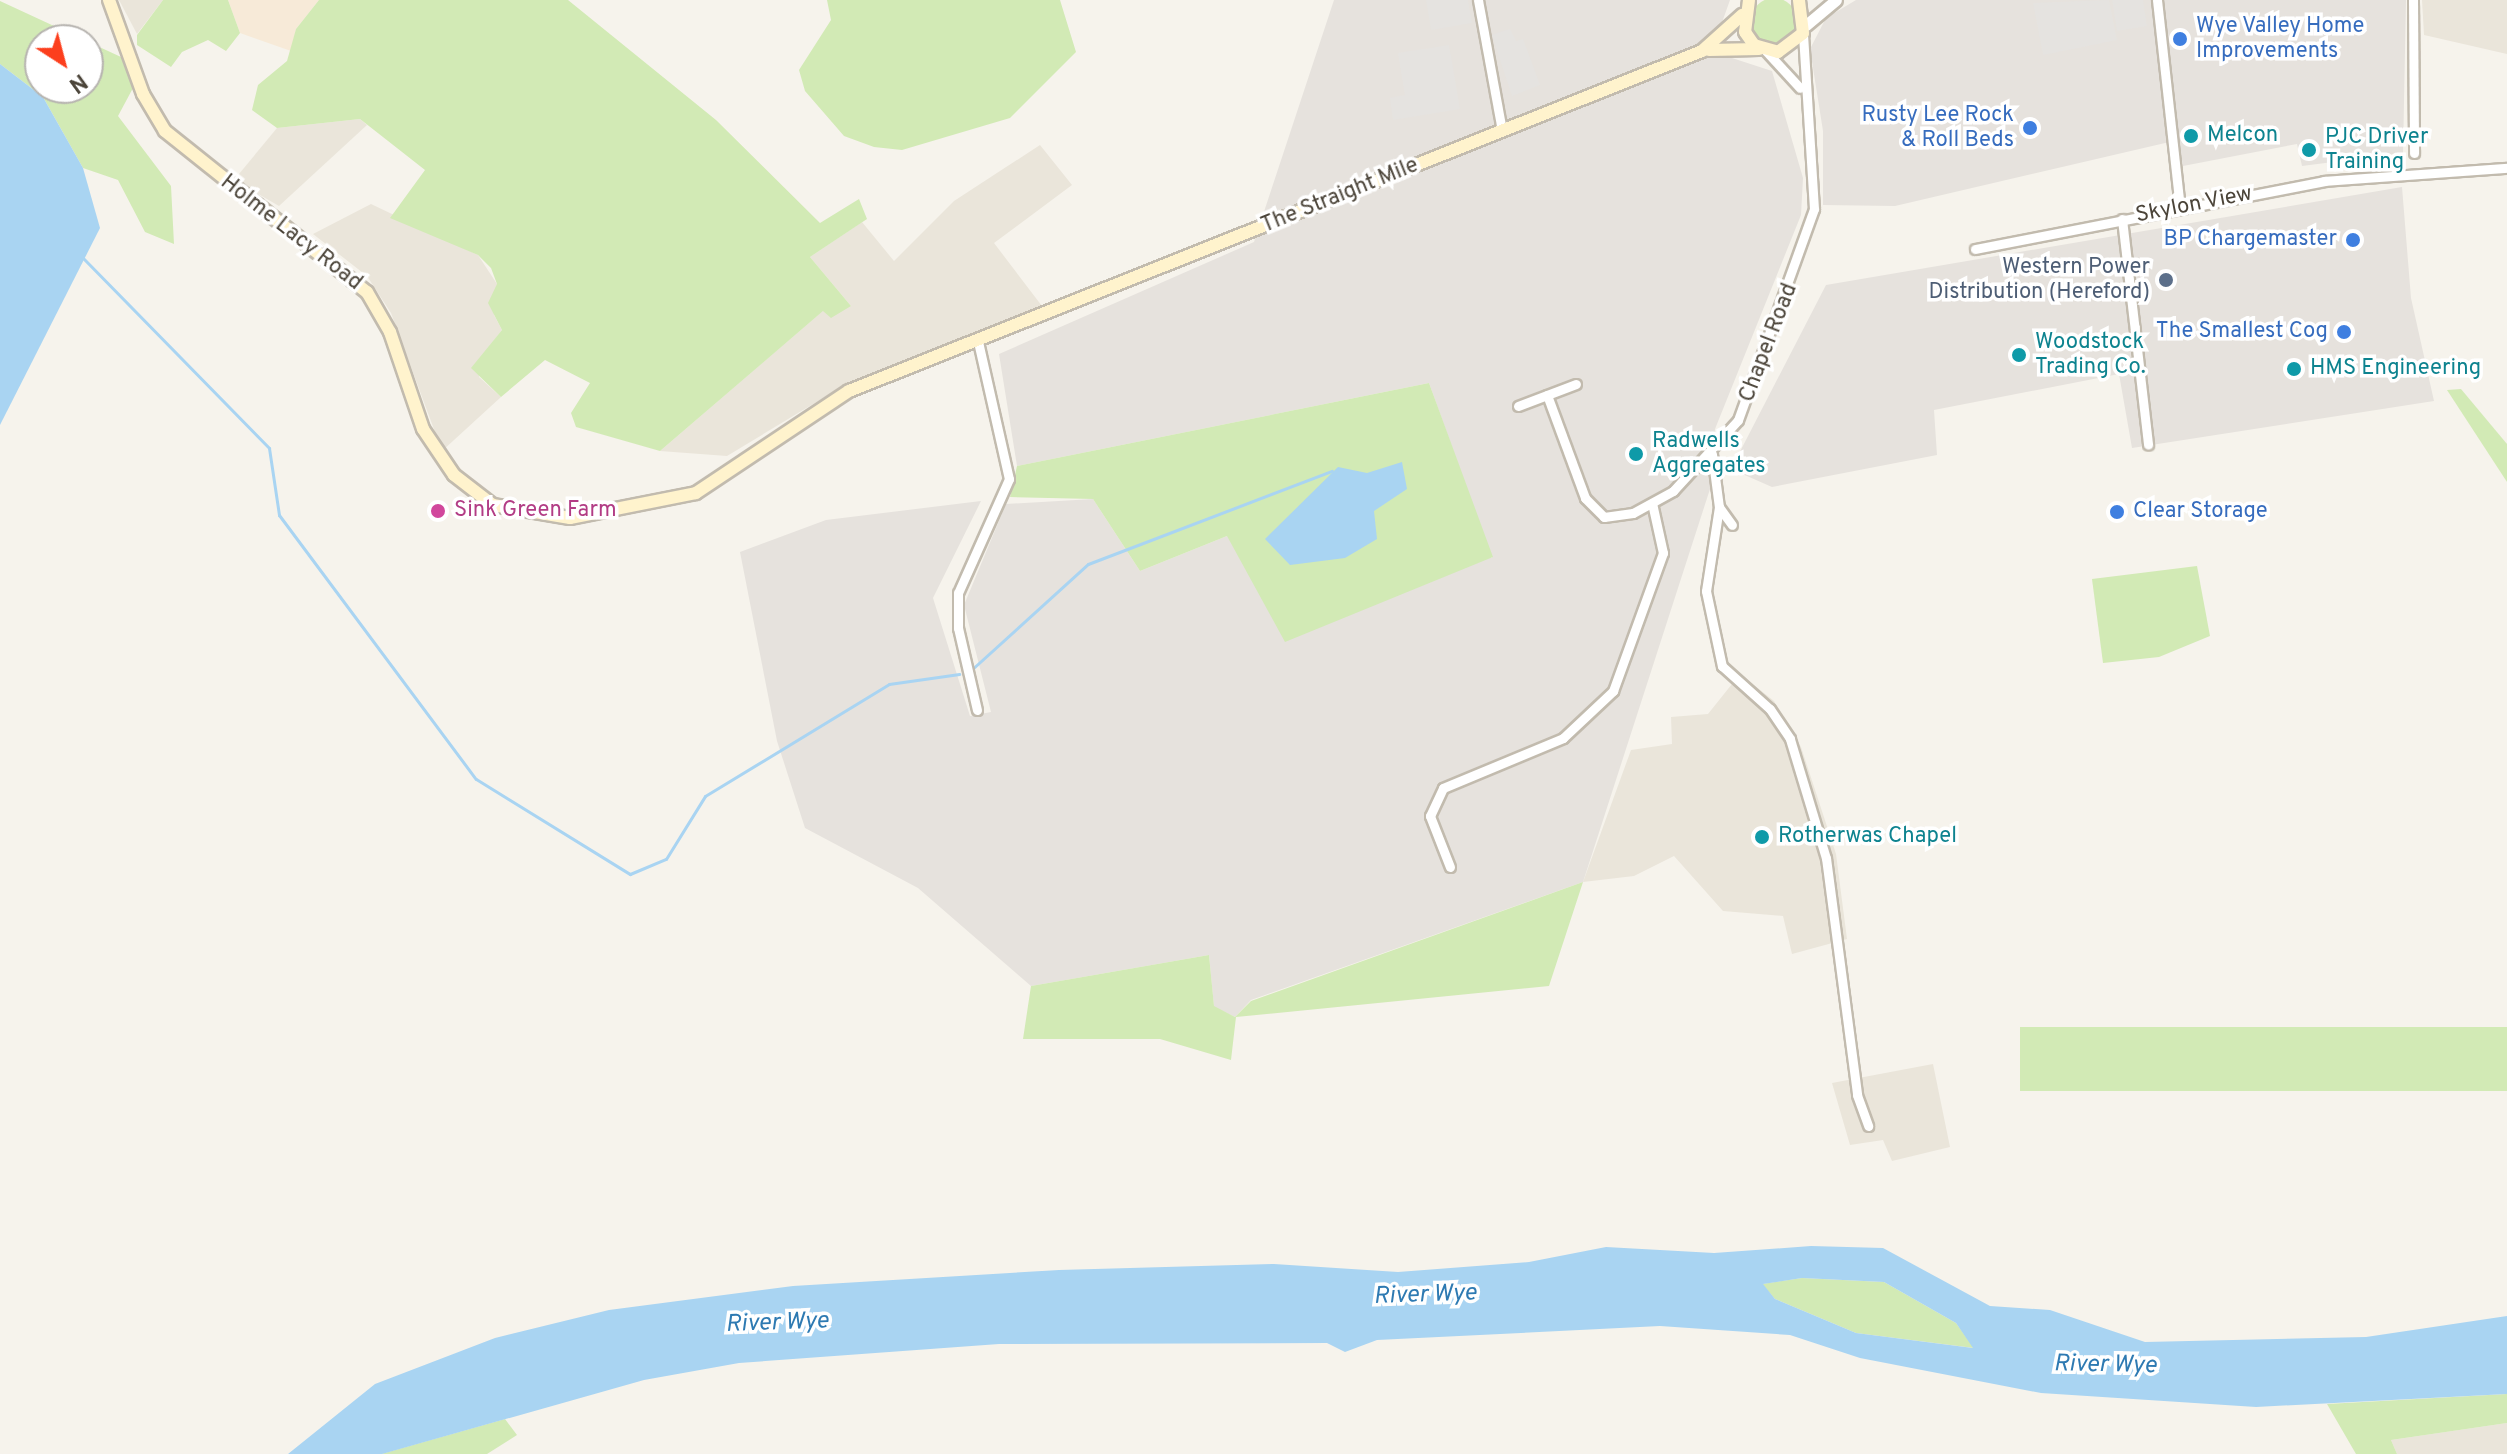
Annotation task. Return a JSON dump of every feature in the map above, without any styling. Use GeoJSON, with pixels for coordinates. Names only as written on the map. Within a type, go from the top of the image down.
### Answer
{"type":"FeatureCollection","features":[{"type":"Feature","properties":{"kind":"main road","name":"Holme Lacy Road"},"geometry":{"type":"LineString","coordinates":[[109,0],[158,122],[367,292],[437,454],[493,505],[570,518],[696,493],[833,398],[978,341]]}},
{"type":"Feature","properties":{"kind":"main road"},"geometry":{"type":"LineString","coordinates":[[1749,0],[1742,15],[1749,39],[1764,50],[1786,50],[1804,29],[1799,0]]}},
{"type":"Feature","properties":{"kind":"main road","name":"The Straight Mile"},"geometry":{"type":"LineString","coordinates":[[978,341],[1702,51],[1742,15]]}},
{"type":"Feature","properties":{"kind":"main road","name":"The Straight Mile"},"geometry":{"type":"LineString","coordinates":[[1702,51],[1764,50]]}},
{"type":"Feature","properties":{"kind":"street"},"geometry":{"type":"LineString","coordinates":[[1478,0],[1502,131]]}},
{"type":"Feature","properties":{"kind":"street"},"geometry":{"type":"LineString","coordinates":[[1804,29],[1836,0]]}},
{"type":"Feature","properties":{"kind":"street"},"geometry":{"type":"LineString","coordinates":[[2157,0],[2180,207]]}},
{"type":"Feature","properties":{"kind":"street"},"geometry":{"type":"LineString","coordinates":[[2413,0],[2414,153]]}},
{"type":"Feature","properties":{"kind":"street","name":"Chapel Road"},"geometry":{"type":"LineString","coordinates":[[1547,395],[1595,512],[1615,518],[1652,503],[1712,454],[1752,391],[1814,209],[1816,156],[1803,95],[1804,29]]}},
{"type":"Feature","properties":{"kind":"street","name":"Chapel Road"},"geometry":{"type":"LineString","coordinates":[[1764,50],[1803,95]]}},
{"type":"Feature","properties":{"kind":"street","name":"Skylon View"},"geometry":{"type":"LineString","coordinates":[[1975,249],[2180,207],[2414,174],[2507,168]]}},
{"type":"Feature","properties":{"kind":"street"},"geometry":{"type":"LineString","coordinates":[[2122,219],[2148,445]]}},
{"type":"Feature","properties":{"kind":"street"},"geometry":{"type":"LineString","coordinates":[[977,710],[958,628],[958,593],[1009,479],[978,341]]}},
{"type":"Feature","properties":{"kind":"street"},"geometry":{"type":"LineString","coordinates":[[1518,406],[1576,384]]}},
{"type":"Feature","properties":{"kind":"street"},"geometry":{"type":"LineString","coordinates":[[1712,454],[1719,507],[1706,591],[1718,651],[1722,666],[1770,709],[1790,739],[1826,858],[1854,1080],[1868,1126]]}},
{"type":"Feature","properties":{"kind":"street"},"geometry":{"type":"LineString","coordinates":[[1450,867],[1430,816],[1434,798],[1458,779],[1584,726],[1613,691],[1663,553],[1652,503]]}},
{"type":"Feature","properties":{"kind":"street"},"geometry":{"type":"LineString","coordinates":[[1719,507],[1732,525]]}},
{"type":"Feature","properties":{"kind":"shaded area"},"geometry":{"type":"Polygon","coordinates":[[[119,0],[163,0],[137,34],[119,0]]]}},
{"type":"Feature","properties":{"kind":"shaded area"},"geometry":{"type":"Polygon","coordinates":[[[228,0],[319,0],[296,29],[291,51],[240,33],[228,0]]]}},
{"type":"Feature","properties":{"kind":"shaded area"},"geometry":{"type":"Polygon","coordinates":[[[1334,0],[1730,0],[1720,28],[1732,58],[1772,71],[1803,178],[1801,215],[1715,429],[1710,489],[1583,882],[1251,1000],[1235,1017],[1214,1007],[1209,955],[1031,986],[918,888],[805,828],[777,741],[740,552],[826,520],[981,501],[933,598],[970,716],[991,712],[964,605],[1006,504],[1093,499],[1140,571],[1227,536],[1492,558],[1429,383],[1017,466],[999,354],[1254,242],[1334,0]]]}},
{"type":"Feature","properties":{"kind":"shaded area"},"geometry":{"type":"Polygon","coordinates":[[[1426,0],[1468,0],[1472,23],[1431,30],[1426,0]]]}},
{"type":"Feature","properties":{"kind":"shaded area"},"geometry":{"type":"Polygon","coordinates":[[[1856,0],[2406,0],[2403,153],[2302,166],[2297,144],[2183,166],[2178,140],[1895,206],[1823,205],[1823,131],[1810,49],[1826,18],[1856,0]]]}},
{"type":"Feature","properties":{"kind":"shaded area"},"geometry":{"type":"Polygon","coordinates":[[[2109,0],[2117,40],[2043,55],[2033,3],[2109,0]]]}},
{"type":"Feature","properties":{"kind":"shaded area"},"geometry":{"type":"Polygon","coordinates":[[[2112,0],[2143,0],[2147,26],[2117,31],[2112,0]]]}},
{"type":"Feature","properties":{"kind":"shaded area"},"geometry":{"type":"Polygon","coordinates":[[[2422,0],[2507,0],[2507,54],[2424,35],[2422,0]]]}},
{"type":"Feature","properties":{"kind":"shaded area"},"geometry":{"type":"Polygon","coordinates":[[[1510,29],[1516,41],[1523,39],[1540,85],[1512,96],[1492,35],[1510,29]]]}},
{"type":"Feature","properties":{"kind":"shaded area"},"geometry":{"type":"Polygon","coordinates":[[[1449,45],[1460,109],[1393,120],[1390,98],[1405,95],[1398,53],[1449,45]]]}},
{"type":"Feature","properties":{"kind":"shaded area"},"geometry":{"type":"Polygon","coordinates":[[[360,119],[367,125],[279,206],[234,180],[277,128],[360,119]]]}},
{"type":"Feature","properties":{"kind":"shaded area"},"geometry":{"type":"Polygon","coordinates":[[[1040,145],[1072,185],[994,243],[1045,310],[828,395],[727,456],[660,451],[824,310],[851,306],[810,257],[862,222],[894,261],[954,201],[1040,145]]]}},
{"type":"Feature","properties":{"kind":"shaded area"},"geometry":{"type":"Polygon","coordinates":[[[2402,187],[2411,298],[2434,401],[2132,448],[2119,374],[1934,410],[1937,455],[1772,487],[1731,469],[1826,285],[2402,187]]]}},
{"type":"Feature","properties":{"kind":"shaded area"},"geometry":{"type":"Polygon","coordinates":[[[371,204],[478,255],[497,284],[494,315],[502,330],[482,356],[479,377],[501,397],[442,451],[391,313],[367,276],[313,234],[371,204]]]}},
{"type":"Feature","properties":{"kind":"shaded area"},"geometry":{"type":"Polygon","coordinates":[[[1740,674],[1774,701],[1801,747],[1836,854],[1847,939],[1792,954],[1783,916],[1723,911],[1674,856],[1634,876],[1583,882],[1631,750],[1672,744],[1671,717],[1708,714],[1740,674]]]}},
{"type":"Feature","properties":{"kind":"shaded area"},"geometry":{"type":"Polygon","coordinates":[[[1933,1064],[1950,1147],[1892,1161],[1883,1140],[1850,1145],[1832,1083],[1933,1064]]]}},
{"type":"Feature","properties":{"kind":"shaded area"},"geometry":{"type":"Polygon","coordinates":[[[2507,1423],[2507,1454],[2397,1454],[2391,1440],[2507,1423]]]}},
{"type":"Feature","properties":{"kind":"green space"},"geometry":{"type":"Polygon","coordinates":[[[1774,-2],[1790,5],[1797,21],[1790,37],[1774,44],[1758,37],[1751,21],[1758,5],[1774,-2]]]}},
{"type":"Feature","properties":{"kind":"green space"},"geometry":{"type":"Polygon","coordinates":[[[163,0],[228,0],[240,33],[226,51],[208,40],[182,52],[171,67],[137,45],[137,35],[163,0]]]}},
{"type":"Feature","properties":{"kind":"green space"},"geometry":{"type":"Polygon","coordinates":[[[319,0],[568,0],[716,120],[820,223],[859,199],[867,219],[810,257],[851,306],[831,318],[823,311],[660,451],[576,427],[571,413],[590,383],[545,360],[501,397],[471,368],[502,330],[488,303],[497,284],[491,268],[478,255],[390,218],[425,170],[360,119],[277,128],[252,110],[258,85],[287,61],[296,29],[319,0]]]}},
{"type":"Feature","properties":{"kind":"green space"},"geometry":{"type":"Polygon","coordinates":[[[827,0],[1060,0],[1076,52],[1010,118],[902,150],[874,147],[844,136],[805,91],[799,70],[831,20],[827,0]]]}},
{"type":"Feature","properties":{"kind":"green space"},"geometry":{"type":"Polygon","coordinates":[[[0,1],[50,24],[24,24],[24,82],[0,64],[0,1]]]}},
{"type":"Feature","properties":{"kind":"green space"},"geometry":{"type":"Polygon","coordinates":[[[104,49],[121,57],[133,88],[118,116],[171,186],[174,244],[145,232],[118,180],[83,168],[47,104],[104,104],[104,49]]]}},
{"type":"Feature","properties":{"kind":"green space"},"geometry":{"type":"Polygon","coordinates":[[[1429,383],[1493,557],[1285,642],[1227,536],[1140,571],[1093,499],[1010,497],[1017,466],[1429,383]]]}},
{"type":"Feature","properties":{"kind":"green space"},"geometry":{"type":"Polygon","coordinates":[[[2461,389],[2507,444],[2507,482],[2447,390],[2461,389]]]}},
{"type":"Feature","properties":{"kind":"green space"},"geometry":{"type":"Polygon","coordinates":[[[2197,566],[2210,636],[2159,657],[2103,663],[2092,579],[2197,566]]]}},
{"type":"Feature","properties":{"kind":"green space"},"geometry":{"type":"Polygon","coordinates":[[[1583,882],[1549,986],[1236,1017],[1231,1060],[1160,1039],[1023,1039],[1031,986],[1209,955],[1214,1006],[1235,1017],[1251,1001],[1583,882]]]}},
{"type":"Feature","properties":{"kind":"green space"},"geometry":{"type":"Polygon","coordinates":[[[2020,1027],[2507,1027],[2507,1091],[2020,1091],[2020,1027]]]}},
{"type":"Feature","properties":{"kind":"green space"},"geometry":{"type":"Polygon","coordinates":[[[1802,1278],[1884,1282],[1956,1323],[1974,1348],[1856,1333],[1775,1299],[1762,1284],[1802,1278]]]}},
{"type":"Feature","properties":{"kind":"green space"},"geometry":{"type":"Polygon","coordinates":[[[2507,1394],[2507,1423],[2391,1440],[2397,1454],[2356,1454],[2327,1404],[2507,1394]]]}},
{"type":"Feature","properties":{"kind":"green space"},"geometry":{"type":"Polygon","coordinates":[[[505,1419],[517,1435],[487,1454],[381,1454],[505,1419]]]}},
{"type":"Feature","properties":{"kind":"water"},"geometry":{"type":"Polygon","coordinates":[[[0,64],[24,82],[24,104],[47,104],[83,168],[100,228],[0,425],[0,64]]]}},
{"type":"Feature","properties":{"kind":"water"},"geometry":{"type":"Polygon","coordinates":[[[1402,462],[1407,489],[1374,511],[1377,539],[1345,558],[1290,565],[1265,539],[1338,467],[1367,473],[1402,462]]]}},
{"type":"Feature","properties":{"kind":"water","name":"River Wye"},"geometry":{"type":"Polygon","coordinates":[[[1811,1246],[1883,1248],[1990,1306],[2050,1310],[2145,1342],[2366,1337],[2507,1316],[2507,1394],[2256,1407],[2041,1393],[1860,1358],[1790,1335],[1660,1326],[1377,1340],[1345,1352],[1327,1343],[999,1344],[739,1363],[644,1380],[382,1454],[288,1454],[375,1384],[495,1338],[609,1310],[793,1286],[1059,1270],[1274,1264],[1398,1272],[1529,1262],[1606,1247],[1714,1253],[1811,1246]],[[1802,1278],[1763,1284],[1775,1299],[1856,1333],[1973,1348],[1956,1323],[1884,1282],[1802,1278]]]}},
{"type":"Feature","properties":{"kind":"waterway"},"geometry":{"type":"LineString","coordinates":[[83,258],[269,448],[279,515],[476,779],[630,874],[666,859],[705,796],[889,684],[959,674]]}},
{"type":"Feature","properties":{"kind":"waterway"},"geometry":{"type":"LineString","coordinates":[[970,671],[1088,564],[1332,471]]}},
{"type":"Feature","properties":{"kind":"place","name":"Wye Valley Home Improvements"},"geometry":{"type":"Point","coordinates":[2180,39]}},
{"type":"Feature","properties":{"kind":"place","name":"Rusty Lee Rock & Roll Beds"},"geometry":{"type":"Point","coordinates":[2030,128]}},
{"type":"Feature","properties":{"kind":"place","name":"Melcon"},"geometry":{"type":"Point","coordinates":[2191,136]}},
{"type":"Feature","properties":{"kind":"place","name":"PJC Driver Training"},"geometry":{"type":"Point","coordinates":[2309,150]}},
{"type":"Feature","properties":{"kind":"place","name":"BP Chargemaster"},"geometry":{"type":"Point","coordinates":[2353,240]}},
{"type":"Feature","properties":{"kind":"place","name":"Western Power Distribution (Hereford)"},"geometry":{"type":"Point","coordinates":[2166,280]}},
{"type":"Feature","properties":{"kind":"place","name":"The Smallest Cog"},"geometry":{"type":"Point","coordinates":[2344,332]}},
{"type":"Feature","properties":{"kind":"place","name":"Woodstock Trading Co."},"geometry":{"type":"Point","coordinates":[2019,355]}},
{"type":"Feature","properties":{"kind":"place","name":"HMS Engineering"},"geometry":{"type":"Point","coordinates":[2294,369]}},
{"type":"Feature","properties":{"kind":"place","name":"Radwells Aggregates"},"geometry":{"type":"Point","coordinates":[1636,454]}},
{"type":"Feature","properties":{"kind":"place","name":"Sink Green Farm"},"geometry":{"type":"Point","coordinates":[438,511]}},
{"type":"Feature","properties":{"kind":"place","name":"Clear Storage"},"geometry":{"type":"Point","coordinates":[2117,512]}},
{"type":"Feature","properties":{"kind":"place","name":"Rotherwas Chapel"},"geometry":{"type":"Point","coordinates":[1762,837]}}]}
